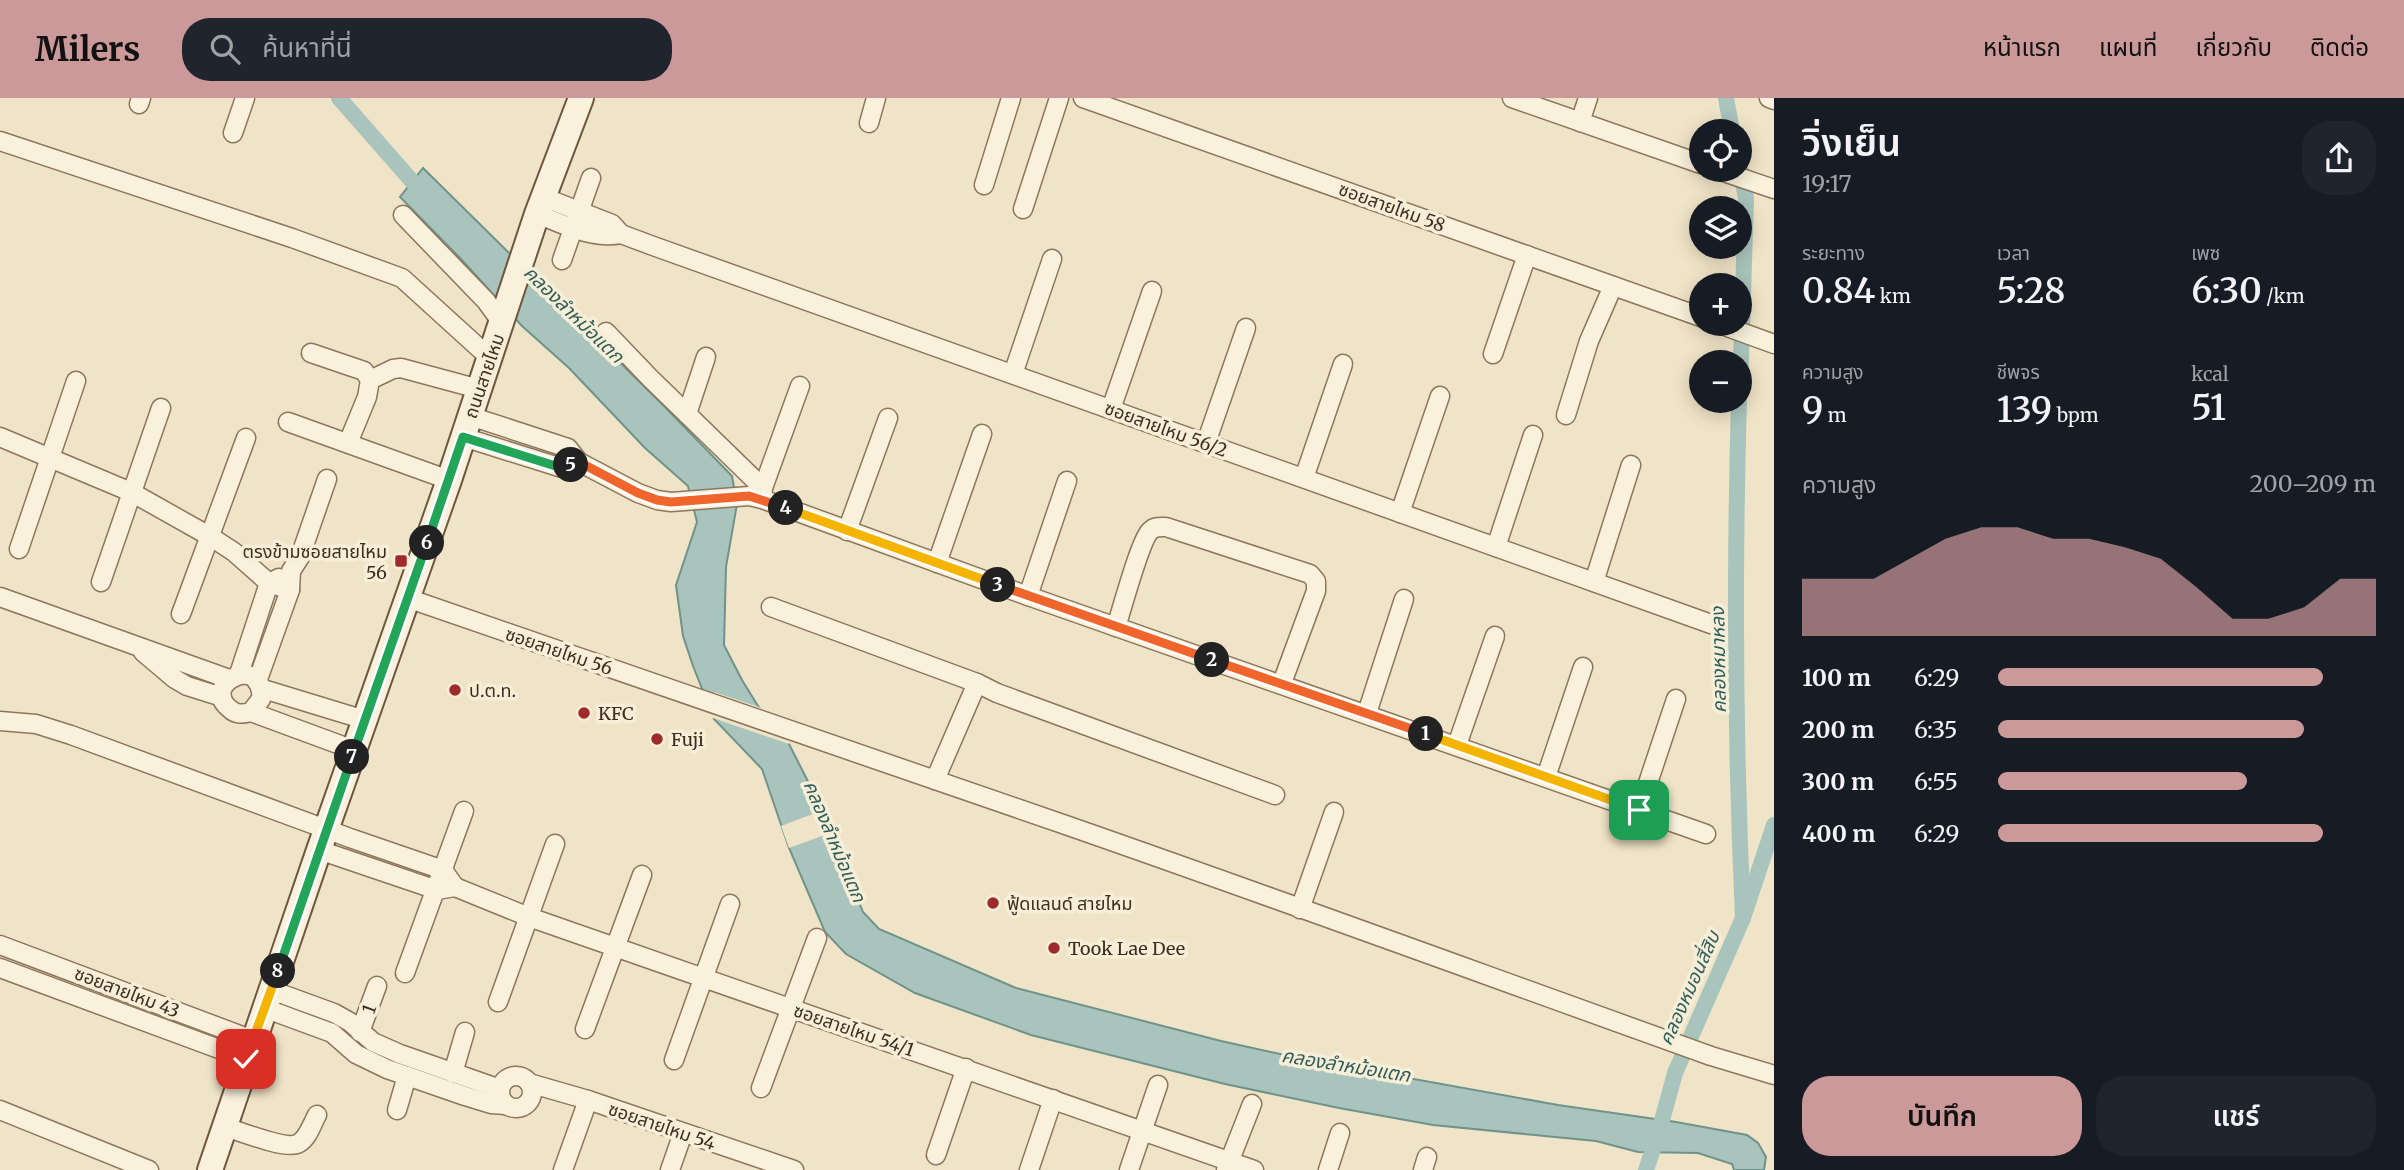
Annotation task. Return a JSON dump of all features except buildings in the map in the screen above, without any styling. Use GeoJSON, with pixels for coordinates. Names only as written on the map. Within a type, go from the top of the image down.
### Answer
{"type":"FeatureCollection","features":[{"type":"Feature","properties":{"kind":"main road","name":"ถนนสายไหม"},"geometry":{"type":"LineString","coordinates":[[210,1170],[267,999],[450,480],[540,205],[581,98]]}},
{"type":"Feature","properties":{"kind":"street"},"geometry":{"type":"LineString","coordinates":[[233,133],[245,98]]}},
{"type":"Feature","properties":{"kind":"street"},"geometry":{"type":"LineString","coordinates":[[869,123],[876,98]]}},
{"type":"Feature","properties":{"kind":"street"},"geometry":{"type":"LineString","coordinates":[[984,185],[1011,98]]}},
{"type":"Feature","properties":{"kind":"street"},"geometry":{"type":"LineString","coordinates":[[1023,209],[1059,98]]}},
{"type":"Feature","properties":{"kind":"street","name":"ซอยสายไหม 58"},"geometry":{"type":"LineString","coordinates":[[1083,98],[1689,313]]}},
{"type":"Feature","properties":{"kind":"street"},"geometry":{"type":"LineString","coordinates":[[1512,98],[1689,160]]}},
{"type":"Feature","properties":{"kind":"street"},"geometry":{"type":"LineString","coordinates":[[1580,122],[1588,98]]}},
{"type":"Feature","properties":{"kind":"street"},"geometry":{"type":"LineString","coordinates":[[0,141],[292,238],[402,278],[490,358]]}},
{"type":"Feature","properties":{"kind":"street"},"geometry":{"type":"LineString","coordinates":[[562,260],[591,178]]}},
{"type":"Feature","properties":{"kind":"street"},"geometry":{"type":"LineString","coordinates":[[1752,181],[1771,188]]}},
{"type":"Feature","properties":{"kind":"street","name":"ซอยสายไหม 56/2"},"geometry":{"type":"LineString","coordinates":[[540,205],[577,220],[608,237],[621,234],[1711,624]]}},
{"type":"Feature","properties":{"kind":"street"},"geometry":{"type":"LineString","coordinates":[[403,215],[503,319]]}},
{"type":"Feature","properties":{"kind":"street"},"geometry":{"type":"LineString","coordinates":[[1493,354],[1527,255]]}},
{"type":"Feature","properties":{"kind":"street"},"geometry":{"type":"LineString","coordinates":[[1013,374],[1052,259]]}},
{"type":"Feature","properties":{"kind":"street"},"geometry":{"type":"LineString","coordinates":[[1566,415],[1589,341],[1613,286]]}},
{"type":"Feature","properties":{"kind":"street"},"geometry":{"type":"LineString","coordinates":[[1111,409],[1152,291]]}},
{"type":"Feature","properties":{"kind":"street"},"geometry":{"type":"LineString","coordinates":[[1206,443],[1246,328]]}},
{"type":"Feature","properties":{"kind":"street"},"geometry":{"type":"LineString","coordinates":[[606,332],[687,414],[758,494],[847,531],[1028,596],[1706,834]]}},
{"type":"Feature","properties":{"kind":"street"},"geometry":{"type":"LineString","coordinates":[[1752,335],[1771,342]]}},
{"type":"Feature","properties":{"kind":"street"},"geometry":{"type":"LineString","coordinates":[[311,353],[364,372],[370,380],[367,397],[348,443]]}},
{"type":"Feature","properties":{"kind":"street"},"geometry":{"type":"LineString","coordinates":[[687,414],[706,357]]}},
{"type":"Feature","properties":{"kind":"street"},"geometry":{"type":"LineString","coordinates":[[1304,478],[1343,364]]}},
{"type":"Feature","properties":{"kind":"street"},"geometry":{"type":"LineString","coordinates":[[370,380],[401,368],[479,389]]}},
{"type":"Feature","properties":{"kind":"street"},"geometry":{"type":"LineString","coordinates":[[19,548],[76,381]]}},
{"type":"Feature","properties":{"kind":"street"},"geometry":{"type":"LineString","coordinates":[[758,494],[800,386]]}},
{"type":"Feature","properties":{"kind":"street"},"geometry":{"type":"LineString","coordinates":[[1400,513],[1440,396]]}},
{"type":"Feature","properties":{"kind":"street"},"geometry":{"type":"LineString","coordinates":[[101,582],[161,408]]}},
{"type":"Feature","properties":{"kind":"street"},"geometry":{"type":"LineString","coordinates":[[847,531],[888,418]]}},
{"type":"Feature","properties":{"kind":"street"},"geometry":{"type":"LineString","coordinates":[[288,422],[450,480]]}},
{"type":"Feature","properties":{"kind":"street"},"geometry":{"type":"LineString","coordinates":[[466,426],[562,468],[579,462],[638,493],[671,502],[758,494]]}},
{"type":"Feature","properties":{"kind":"street"},"geometry":{"type":"LineString","coordinates":[[937,563],[982,434]]}},
{"type":"Feature","properties":{"kind":"street"},"geometry":{"type":"LineString","coordinates":[[1496,547],[1533,435]]}},
{"type":"Feature","properties":{"kind":"street"},"geometry":{"type":"LineString","coordinates":[[0,437],[131,492],[234,552],[269,583],[290,590]]}},
{"type":"Feature","properties":{"kind":"street"},"geometry":{"type":"LineString","coordinates":[[181,614],[246,438]]}},
{"type":"Feature","properties":{"kind":"street"},"geometry":{"type":"LineString","coordinates":[[1594,582],[1632,465]]}},
{"type":"Feature","properties":{"kind":"street"},"geometry":{"type":"LineString","coordinates":[[291,571],[290,590],[259,685],[259,704],[245,714],[233,711],[222,697],[223,687],[234,677],[269,583],[291,571],[300,557],[327,479]]}},
{"type":"Feature","properties":{"kind":"street"},"geometry":{"type":"LineString","coordinates":[[1028,596],[1068,481]]}},
{"type":"Feature","properties":{"kind":"street"},"geometry":{"type":"LineString","coordinates":[[1116,627],[1142,546],[1149,532],[1156,527],[1166,527],[1297,569],[1310,574],[1316,581],[1316,591],[1282,683]]}},
{"type":"Feature","properties":{"kind":"street"},"geometry":{"type":"LineString","coordinates":[[0,597],[234,677],[252,677],[259,685],[365,720]]}},
{"type":"Feature","properties":{"kind":"street","name":"ซอยสายไหม 56"},"geometry":{"type":"LineString","coordinates":[[407,598],[710,704],[793,730],[1665,1040],[1774,1075]]}},
{"type":"Feature","properties":{"kind":"street"},"geometry":{"type":"LineString","coordinates":[[1367,713],[1404,599]]}},
{"type":"Feature","properties":{"kind":"street"},"geometry":{"type":"LineString","coordinates":[[771,607],[1275,795]]}},
{"type":"Feature","properties":{"kind":"street"},"geometry":{"type":"LineString","coordinates":[[1457,746],[1495,636]]}},
{"type":"Feature","properties":{"kind":"street"},"geometry":{"type":"LineString","coordinates":[[135,645],[175,680],[222,697]]}},
{"type":"Feature","properties":{"kind":"street"},"geometry":{"type":"LineString","coordinates":[[1546,777],[1583,667]]}},
{"type":"Feature","properties":{"kind":"street"},"geometry":{"type":"LineString","coordinates":[[935,780],[977,683]]}},
{"type":"Feature","properties":{"kind":"street"},"geometry":{"type":"LineString","coordinates":[[1639,810],[1676,699]]}},
{"type":"Feature","properties":{"kind":"street"},"geometry":{"type":"LineString","coordinates":[[251,712],[354,750]]}},
{"type":"Feature","properties":{"kind":"street"},"geometry":{"type":"LineString","coordinates":[[0,721],[37,724],[71,735],[323,839],[436,890],[456,887],[443,870],[323,839]]}},
{"type":"Feature","properties":{"kind":"street"},"geometry":{"type":"LineString","coordinates":[[405,973],[464,811]]}},
{"type":"Feature","properties":{"kind":"street"},"geometry":{"type":"LineString","coordinates":[[1300,909],[1334,812]]}},
{"type":"Feature","properties":{"kind":"street"},"geometry":{"type":"LineString","coordinates":[[498,1002],[555,844]]}},
{"type":"Feature","properties":{"kind":"street"},"geometry":{"type":"LineString","coordinates":[[585,1029],[642,875]]}},
{"type":"Feature","properties":{"kind":"street","name":"ซอยสายไหม 54/1"},"geometry":{"type":"LineString","coordinates":[[456,887],[529,917],[1142,1130],[1227,1166],[1254,1170]]}},
{"type":"Feature","properties":{"kind":"street"},"geometry":{"type":"LineString","coordinates":[[674,1060],[730,904]]}},
{"type":"Feature","properties":{"kind":"street"},"geometry":{"type":"LineString","coordinates":[[761,1088],[817,938]]}},
{"type":"Feature","properties":{"kind":"street","name":"ซอยสายไหม 43"},"geometry":{"type":"LineString","coordinates":[[0,945],[250,1049]]}},
{"type":"Feature","properties":{"kind":"street"},"geometry":{"type":"LineString","coordinates":[[0,968],[250,1049]]}},
{"type":"Feature","properties":{"kind":"street","name":"1"},"geometry":{"type":"LineString","coordinates":[[360,1032],[377,986]]}},
{"type":"Feature","properties":{"kind":"street"},"geometry":{"type":"LineString","coordinates":[[267,999],[302,1011],[334,1013],[350,1022],[373,1042],[453,1073],[503,1097],[519,1109],[530,1102],[532,1096],[529,1083],[519,1076],[513,1076],[503,1083],[503,1097]]}},
{"type":"Feature","properties":{"kind":"street"},"geometry":{"type":"LineString","coordinates":[[302,1011],[366,1060],[478,1100],[503,1097]]}},
{"type":"Feature","properties":{"kind":"street"},"geometry":{"type":"LineString","coordinates":[[453,1073],[465,1032]]}},
{"type":"Feature","properties":{"kind":"street"},"geometry":{"type":"LineString","coordinates":[[936,1155],[966,1068]]}},
{"type":"Feature","properties":{"kind":"street"},"geometry":{"type":"LineString","coordinates":[[397,1110],[407,1076]]}},
{"type":"Feature","properties":{"kind":"street","name":"ซอยสายไหม 54"},"geometry":{"type":"LineString","coordinates":[[529,1083],[683,1133],[770,1166],[794,1170]]}},
{"type":"Feature","properties":{"kind":"street"},"geometry":{"type":"LineString","coordinates":[[1129,1170],[1158,1085]]}},
{"type":"Feature","properties":{"kind":"street"},"geometry":{"type":"LineString","coordinates":[[1029,1170],[1053,1099]]}},
{"type":"Feature","properties":{"kind":"street"},"geometry":{"type":"LineString","coordinates":[[563,1170],[587,1100]]}},
{"type":"Feature","properties":{"kind":"street"},"geometry":{"type":"LineString","coordinates":[[1227,1166],[1252,1104]]}},
{"type":"Feature","properties":{"kind":"street"},"geometry":{"type":"LineString","coordinates":[[0,1111],[149,1170]]}},
{"type":"Feature","properties":{"kind":"street"},"geometry":{"type":"LineString","coordinates":[[225,1127],[286,1145],[297,1145],[303,1141],[317,1115]]}},
{"type":"Feature","properties":{"kind":"street"},"geometry":{"type":"LineString","coordinates":[[670,1170],[683,1133]]}},
{"type":"Feature","properties":{"kind":"street"},"geometry":{"type":"LineString","coordinates":[[1328,1170],[1340,1133]]}},
{"type":"Feature","properties":{"kind":"water"},"geometry":{"type":"Polygon","coordinates":[[[423,168],[732,476],[737,504],[726,567],[724,645],[758,706],[789,744],[823,811],[863,912],[879,929],[1016,988],[1221,1041],[1303,1059],[1558,1105],[1747,1135],[1758,1143],[1766,1157],[1764,1170],[1734,1170],[1732,1164],[1698,1153],[1638,1152],[1596,1141],[1433,1125],[1225,1084],[1031,1035],[915,993],[846,954],[825,932],[789,848],[762,769],[714,719],[693,666],[683,636],[676,585],[697,522],[688,486],[645,448],[569,368],[522,326],[400,197],[423,168]]]}},
{"type":"Feature","properties":{"kind":"pier"},"geometry":{"type":"Polygon","coordinates":[[[714,692],[765,709],[790,740],[789,744],[710,717],[707,711],[714,692]]]}},
{"type":"Feature","properties":{"kind":"pier"},"geometry":{"type":"Polygon","coordinates":[[[826,809],[833,832],[789,848],[781,826],[826,809]]]}},
{"type":"Feature","properties":{"kind":"waterway","name":"คลองลำหม้อแตก"},"geometry":{"type":"LineString","coordinates":[[339,98],[425,196]]}},
{"type":"Feature","properties":{"kind":"waterway","name":"คลองหมาหลง"},"geometry":{"type":"LineString","coordinates":[[1726,98],[1730,119]]}},
{"type":"Feature","properties":{"kind":"waterway","name":"คลองหมาหลง"},"geometry":{"type":"LineString","coordinates":[[1741,350],[1746,198],[1743,182]]}},
{"type":"Feature","properties":{"kind":"waterway","name":"คลองหมาหลง"},"geometry":{"type":"LineString","coordinates":[[1739,413],[1736,660],[1743,918]]}},
{"type":"Feature","properties":{"kind":"waterway","name":"คลองหมอนสี่สิบ"},"geometry":{"type":"LineString","coordinates":[[1646,1170],[1675,1073],[1743,918],[1774,825]]}},
{"type":"Feature","properties":{"kind":"place","name":"ตรงข้ามซอยสายไหม 56"},"geometry":{"type":"Point","coordinates":[401,561]}},
{"type":"Feature","properties":{"kind":"place","name":"ป.ต.ท."},"geometry":{"type":"Point","coordinates":[455,690]}},
{"type":"Feature","properties":{"kind":"place","name":"KFC"},"geometry":{"type":"Point","coordinates":[584,713]}},
{"type":"Feature","properties":{"kind":"place","name":"Fuji"},"geometry":{"type":"Point","coordinates":[657,739]}},
{"type":"Feature","properties":{"kind":"place","name":"ฟู้ดแลนด์ สายไหม"},"geometry":{"type":"Point","coordinates":[993,903]}},
{"type":"Feature","properties":{"kind":"place","name":"Took Lae Dee"},"geometry":{"type":"Point","coordinates":[1054,948]}},
{"type":"Feature","properties":{"kind":"route"},"geometry":{"type":"LineString","coordinates":[[246,1059],[463,437],[562,468],[579,462],[657,500],[671,502],[749,496],[762,499],[1028,596],[1639,810]]}}]}
